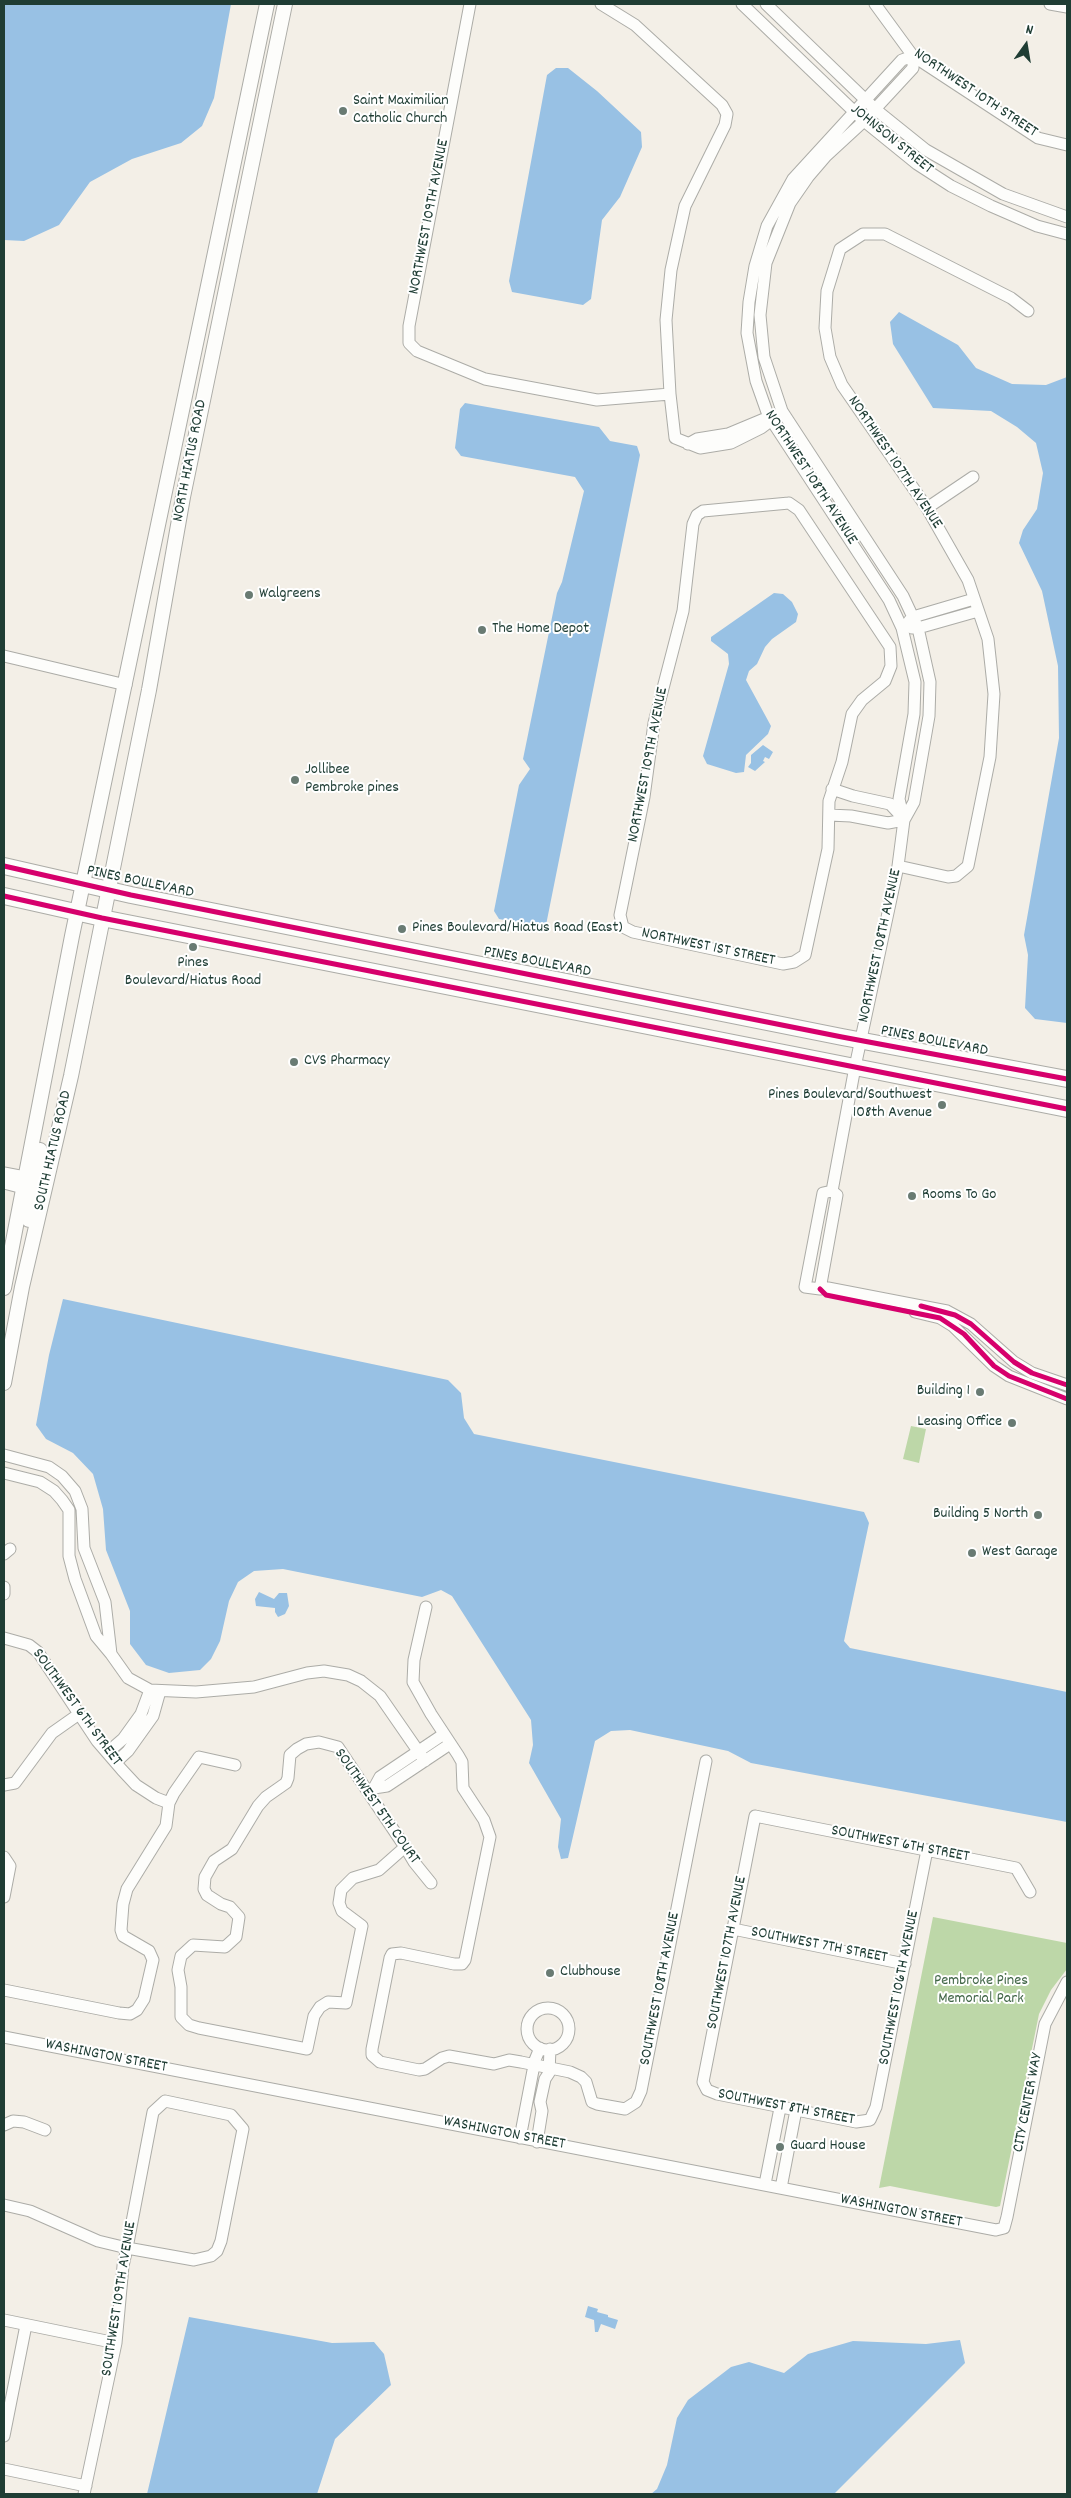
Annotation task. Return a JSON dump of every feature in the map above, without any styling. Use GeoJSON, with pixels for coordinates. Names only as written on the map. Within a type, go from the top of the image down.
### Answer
{"type":"FeatureCollection","features":[{"type":"Feature","properties":{"kind":"highway","name":"PINES BOULEVARD"},"geometry":{"type":"LineString","coordinates":[[4,866],[107,890],[860,1041],[1067,1080]]}},
{"type":"Feature","properties":{"kind":"highway"},"geometry":{"type":"LineString","coordinates":[[4,896],[77,913],[1067,1109]]}},
{"type":"Feature","properties":{"kind":"main road","name":"NORTH HIATUS ROAD"},"geometry":{"type":"LineString","coordinates":[[77,913],[267,4]]}},
{"type":"Feature","properties":{"kind":"main road","name":"NORTH HIATUS ROAD"},"geometry":{"type":"LineString","coordinates":[[102,918],[149,690],[183,497],[285,4]]}},
{"type":"Feature","properties":{"kind":"main road"},"geometry":{"type":"LineString","coordinates":[[258,137],[252,124],[251,115],[266,35],[262,26]]}},
{"type":"Feature","properties":{"kind":"main road","name":"SOUTH HIATUS ROAD"},"geometry":{"type":"LineString","coordinates":[[4,1288],[77,913]]}},
{"type":"Feature","properties":{"kind":"main road","name":"SOUTH HIATUS ROAD"},"geometry":{"type":"LineString","coordinates":[[4,1383],[22,1287],[71,1076],[102,918]]}},
{"type":"Feature","properties":{"kind":"main road"},"geometry":{"type":"LineString","coordinates":[[40,1098],[46,1114],[37,1167],[37,1178],[44,1192]]}},
{"type":"Feature","properties":{"kind":"main road"},"geometry":{"type":"LineString","coordinates":[[22,1287],[21,1262],[32,1205],[31,1191],[24,1182]]}},
{"type":"Feature","properties":{"kind":"street","name":"NORTHWEST 109TH AVENUE"},"geometry":{"type":"LineString","coordinates":[[470,4],[409,326],[409,343],[417,351],[485,379],[597,400],[670,394]]}},
{"type":"Feature","properties":{"kind":"street"},"geometry":{"type":"LineString","coordinates":[[601,4],[635,25],[716,99],[727,114],[725,125],[685,206],[671,270],[666,320],[670,394],[675,438],[700,448],[731,443],[761,428],[770,419],[782,412]]}},
{"type":"Feature","properties":{"kind":"street","name":"JOHNSON STREET"},"geometry":{"type":"LineString","coordinates":[[742,4],[853,111],[917,164],[951,186],[1029,223],[1067,234]]}},
{"type":"Feature","properties":{"kind":"street","name":"JOHNSON STREET"},"geometry":{"type":"LineString","coordinates":[[766,4],[875,109],[926,150],[970,177],[1003,194],[1067,217]]}},
{"type":"Feature","properties":{"kind":"street","name":"NORTHWEST 10TH STREET"},"geometry":{"type":"LineString","coordinates":[[875,4],[913,56],[1038,138],[1067,145]]}},
{"type":"Feature","properties":{"kind":"street"},"geometry":{"type":"LineString","coordinates":[[1050,4],[1067,7]]}},
{"type":"Feature","properties":{"kind":"street","name":"NORTHWEST 108TH AVENUE"},"geometry":{"type":"LineString","coordinates":[[832,1190],[860,1041],[898,866],[904,820],[899,800],[914,714],[915,682],[902,628],[889,600],[770,419],[756,381],[747,332],[749,302],[754,266],[767,226],[793,179],[853,111],[902,60],[913,56],[913,68],[808,177],[781,221],[766,263],[762,292],[761,333],[764,357],[782,412],[903,596],[916,623],[930,682],[929,716],[914,802],[904,820]]}},
{"type":"Feature","properties":{"kind":"street","name":"NORTHWEST 107TH AVENUE"},"geometry":{"type":"LineString","coordinates":[[898,866],[948,877],[956,876],[968,866],[990,757],[994,694],[988,639],[968,580],[926,508],[842,385],[830,357],[825,328],[828,291],[840,249],[863,234],[885,234],[1011,298],[1028,311]]}},
{"type":"Feature","properties":{"kind":"street"},"geometry":{"type":"LineString","coordinates":[[926,508],[973,477]]}},
{"type":"Feature","properties":{"kind":"street","name":"NORTHWEST 109TH AVENUE"},"geometry":{"type":"LineString","coordinates":[[623,927],[620,915],[644,797],[654,723],[683,611],[693,524],[698,515],[703,511],[789,503],[799,510],[890,647],[891,666],[885,681],[862,700],[852,714],[842,762],[832,789]]}},
{"type":"Feature","properties":{"kind":"street"},"geometry":{"type":"LineString","coordinates":[[902,628],[974,600]]}},
{"type":"Feature","properties":{"kind":"street"},"geometry":{"type":"LineString","coordinates":[[916,623],[978,611]]}},
{"type":"Feature","properties":{"kind":"street"},"geometry":{"type":"LineString","coordinates":[[4,656],[126,685]]}},
{"type":"Feature","properties":{"kind":"street"},"geometry":{"type":"LineString","coordinates":[[832,789],[853,796],[890,804],[904,820],[888,823],[851,816],[829,815],[832,789]]}},
{"type":"Feature","properties":{"kind":"street","name":"NORTHWEST 1ST STREET"},"geometry":{"type":"LineString","coordinates":[[623,927],[633,932],[783,964],[794,962],[805,954],[828,849],[829,815]]}},
{"type":"Feature","properties":{"kind":"street"},"geometry":{"type":"LineString","coordinates":[[4,1173],[24,1182]]}},
{"type":"Feature","properties":{"kind":"street"},"geometry":{"type":"LineString","coordinates":[[4,1183],[24,1182]]}},
{"type":"Feature","properties":{"kind":"street","name":"NORTHWEST 108TH AVENUE"},"geometry":{"type":"LineString","coordinates":[[832,1190],[837,1195],[820,1289],[806,1287],[823,1193],[832,1190]]}},
{"type":"Feature","properties":{"kind":"street"},"geometry":{"type":"LineString","coordinates":[[820,1289],[828,1288],[947,1311],[971,1324],[1014,1362],[1049,1380],[1067,1385]]}},
{"type":"Feature","properties":{"kind":"street"},"geometry":{"type":"LineString","coordinates":[[820,1289],[826,1295],[940,1318],[964,1334],[994,1366],[1044,1392],[1067,1399]]}},
{"type":"Feature","properties":{"kind":"street"},"geometry":{"type":"LineString","coordinates":[[4,1455],[49,1467],[62,1476],[75,1491],[82,1509],[84,1548],[105,1602],[110,1654]]}},
{"type":"Feature","properties":{"kind":"street"},"geometry":{"type":"LineString","coordinates":[[4,1474],[40,1482],[54,1491],[66,1505],[70,1526],[69,1556],[74,1579],[96,1636],[128,1678],[155,1691],[232,1690],[274,1683],[307,1673],[334,1672],[361,1681],[373,1689],[421,1756]]}},
{"type":"Feature","properties":{"kind":"street"},"geometry":{"type":"LineString","coordinates":[[4,1587],[4,1594]]}},
{"type":"Feature","properties":{"kind":"street"},"geometry":{"type":"LineString","coordinates":[[426,1607],[414,1666],[413,1682],[462,1762],[463,1788],[484,1820],[490,1837],[465,1960],[462,1964],[454,1964],[401,1953],[392,1954],[388,1962],[372,2055],[380,2062],[420,2070],[449,2056],[494,2064],[509,2060],[543,2068],[552,2080],[547,2103],[541,2107],[537,2142]]}},
{"type":"Feature","properties":{"kind":"street","name":"SOUTHWEST 6TH STREET"},"geometry":{"type":"LineString","coordinates":[[4,1638],[29,1645],[38,1652],[79,1714],[116,1762],[136,1785],[156,1798],[169,1803]]}},
{"type":"Feature","properties":{"kind":"street"},"geometry":{"type":"LineString","coordinates":[[108,1752],[123,1739],[155,1691]]}},
{"type":"Feature","properties":{"kind":"street"},"geometry":{"type":"LineString","coordinates":[[116,1762],[128,1750],[153,1716],[155,1691]]}},
{"type":"Feature","properties":{"kind":"street"},"geometry":{"type":"LineString","coordinates":[[4,1785],[15,1783],[52,1733],[79,1714]]}},
{"type":"Feature","properties":{"kind":"street"},"geometry":{"type":"LineString","coordinates":[[371,1790],[387,1786],[421,1756],[447,1739]]}},
{"type":"Feature","properties":{"kind":"street","name":"SOUTHWEST 5TH COURT"},"geometry":{"type":"LineString","coordinates":[[405,1848],[379,1870],[353,1878],[341,1890],[340,1906],[346,1915],[362,1926],[346,2003],[328,2002],[320,2007],[314,2016],[307,2050],[199,2028],[189,2025],[180,2017],[182,1987],[178,1962],[186,1950],[193,1945],[220,1948],[229,1945],[236,1937],[238,1917],[230,1907],[221,1904],[207,1895],[204,1889],[205,1877],[214,1860],[232,1848],[258,1806],[266,1797],[286,1783],[290,1755],[297,1749],[313,1742],[338,1747],[371,1790],[414,1862],[431,1882]]}},
{"type":"Feature","properties":{"kind":"street"},"geometry":{"type":"LineString","coordinates":[[4,1990],[119,2013],[130,2014],[142,2004],[153,1960],[149,1951],[123,1936],[121,1930],[122,1904],[131,1880],[166,1826],[169,1803],[199,1757],[235,1765]]}},
{"type":"Feature","properties":{"kind":"street","name":"SOUTHWEST 108TH AVENUE"},"geometry":{"type":"LineString","coordinates":[[543,2068],[581,2077],[586,2082],[592,2102],[597,2104],[625,2108],[636,2102],[640,2096],[706,1761]]}},
{"type":"Feature","properties":{"kind":"street","name":"SOUTHWEST 6TH STREET"},"geometry":{"type":"LineString","coordinates":[[756,1816],[1016,1868],[1030,1892]]}},
{"type":"Feature","properties":{"kind":"street","name":"SOUTHWEST 107TH AVENUE"},"geometry":{"type":"LineString","coordinates":[[707,2090],[703,2082],[756,1816]]}},
{"type":"Feature","properties":{"kind":"street","name":"SOUTHWEST 106TH AVENUE"},"geometry":{"type":"LineString","coordinates":[[866,2123],[874,2116],[927,1850]]}},
{"type":"Feature","properties":{"kind":"street"},"geometry":{"type":"LineString","coordinates":[[4,1857],[10,1866],[4,1897]]}},
{"type":"Feature","properties":{"kind":"street","name":"SOUTHWEST 7TH STREET"},"geometry":{"type":"LineString","coordinates":[[733,1929],[905,1964]]}},
{"type":"Feature","properties":{"kind":"street","name":"CITY CENTER WAY"},"geometry":{"type":"LineString","coordinates":[[1004,2228],[1042,2035],[1047,2020],[1067,1982]]}},
{"type":"Feature","properties":{"kind":"street","name":"WASHINGTON STREET"},"geometry":{"type":"LineString","coordinates":[[4,2037],[537,2142],[765,2184],[988,2230],[1004,2228]]}},
{"type":"Feature","properties":{"kind":"street"},"geometry":{"type":"LineString","coordinates":[[520,2138],[527,2100],[543,2068],[545,2049],[543,2068]]}},
{"type":"Feature","properties":{"kind":"street","name":"SOUTHWEST 8TH STREET"},"geometry":{"type":"LineString","coordinates":[[707,2090],[780,2108],[866,2123]]}},
{"type":"Feature","properties":{"kind":"street"},"geometry":{"type":"LineString","coordinates":[[527,2100],[541,2107]]}},
{"type":"Feature","properties":{"kind":"street","name":"SOUTHWEST 109TH AVENUE"},"geometry":{"type":"LineString","coordinates":[[85,2490],[116,2343],[123,2266],[153,2112],[158,2105],[165,2101],[232,2115],[243,2129],[222,2241],[217,2251],[210,2256],[194,2260],[127,2248]]}},
{"type":"Feature","properties":{"kind":"street"},"geometry":{"type":"LineString","coordinates":[[765,2184],[780,2108]]}},
{"type":"Feature","properties":{"kind":"street"},"geometry":{"type":"LineString","coordinates":[[781,2188],[796,2110]]}},
{"type":"Feature","properties":{"kind":"street"},"geometry":{"type":"LineString","coordinates":[[4,2125],[12,2122],[24,2122],[45,2130]]}},
{"type":"Feature","properties":{"kind":"street"},"geometry":{"type":"LineString","coordinates":[[774,2137],[790,2140]]}},
{"type":"Feature","properties":{"kind":"street"},"geometry":{"type":"LineString","coordinates":[[4,2205],[30,2210],[76,2233],[127,2248]]}},
{"type":"Feature","properties":{"kind":"street"},"geometry":{"type":"LineString","coordinates":[[4,2320],[116,2343]]}},
{"type":"Feature","properties":{"kind":"street"},"geometry":{"type":"LineString","coordinates":[[4,2436],[6,2414],[26,2325]]}},
{"type":"Feature","properties":{"kind":"street"},"geometry":{"type":"LineString","coordinates":[[4,2469],[85,2490]]}},
{"type":"Feature","properties":{"kind":"green space"},"geometry":{"type":"Polygon","coordinates":[[[911,1426],[926,1429],[919,1463],[903,1459],[911,1426]]]}},
{"type":"Feature","properties":{"kind":"green space","name":"Pembroke Pines Memorial Park"},"geometry":{"type":"Polygon","coordinates":[[[933,1917],[1067,1943],[1067,1969],[1051,1990],[1039,2014],[1000,2206],[996,2207],[890,2186],[879,2188],[933,1917]]]}},
{"type":"Feature","properties":{"kind":"water"},"geometry":{"type":"Polygon","coordinates":[[[4,4],[231,4],[214,98],[202,126],[181,143],[132,159],[90,182],[59,225],[24,241],[4,240],[4,4]]]}},
{"type":"Feature","properties":{"kind":"water"},"geometry":{"type":"Polygon","coordinates":[[[556,68],[568,68],[597,91],[641,132],[642,147],[620,197],[602,220],[591,299],[583,305],[512,292],[509,281],[547,75],[556,68]]]}},
{"type":"Feature","properties":{"kind":"water"},"geometry":{"type":"Polygon","coordinates":[[[899,312],[958,345],[976,368],[1012,384],[1046,385],[1067,377],[1067,1023],[1035,1019],[1025,1008],[1028,955],[1024,935],[1059,738],[1058,666],[1042,591],[1019,543],[1023,530],[1037,509],[1043,473],[1036,443],[1017,427],[991,411],[933,408],[893,344],[890,322],[899,312]]]}},
{"type":"Feature","properties":{"kind":"water"},"geometry":{"type":"Polygon","coordinates":[[[465,403],[599,427],[610,441],[637,446],[640,455],[546,925],[538,926],[499,919],[494,911],[519,785],[530,769],[523,759],[557,593],[562,582],[584,491],[575,477],[461,456],[455,448],[460,409],[465,403]]]}},
{"type":"Feature","properties":{"kind":"water"},"geometry":{"type":"Polygon","coordinates":[[[774,593],[783,594],[792,602],[798,614],[796,622],[772,639],[765,647],[757,664],[749,671],[746,680],[771,726],[768,734],[746,755],[744,772],[736,773],[707,764],[703,756],[729,664],[728,654],[711,641],[711,637],[774,593]]]}},
{"type":"Feature","properties":{"kind":"water"},"geometry":{"type":"Polygon","coordinates":[[[763,745],[773,752],[769,759],[765,757],[763,761],[765,762],[755,771],[748,767],[751,763],[751,755],[763,745]]]}},
{"type":"Feature","properties":{"kind":"water"},"geometry":{"type":"Polygon","coordinates":[[[63,1299],[448,1380],[461,1393],[464,1418],[474,1434],[864,1512],[869,1523],[844,1641],[850,1648],[1067,1692],[1067,1822],[751,1763],[728,1751],[630,1730],[611,1731],[595,1741],[568,1858],[561,1859],[558,1847],[561,1819],[529,1763],[533,1745],[531,1720],[452,1596],[441,1590],[422,1597],[283,1569],[254,1571],[238,1582],[229,1601],[220,1641],[211,1659],[200,1670],[169,1673],[146,1665],[130,1644],[130,1611],[106,1550],[103,1509],[93,1474],[73,1453],[46,1439],[36,1425],[49,1355],[63,1299]]]}},
{"type":"Feature","properties":{"kind":"water"},"geometry":{"type":"Polygon","coordinates":[[[259,1592],[274,1599],[279,1593],[287,1593],[289,1606],[285,1614],[278,1617],[275,1608],[256,1606],[255,1599],[259,1592]]]}},
{"type":"Feature","properties":{"kind":"water"},"geometry":{"type":"Polygon","coordinates":[[[588,2306],[598,2309],[597,2312],[618,2320],[615,2329],[601,2324],[598,2332],[595,2332],[594,2320],[585,2317],[588,2306]]]}},
{"type":"Feature","properties":{"kind":"water"},"geometry":{"type":"Polygon","coordinates":[[[189,2317],[332,2343],[374,2342],[384,2354],[391,2385],[335,2439],[317,2494],[147,2494],[189,2317]]]}},
{"type":"Feature","properties":{"kind":"water"},"geometry":{"type":"Polygon","coordinates":[[[960,2340],[965,2363],[834,2494],[651,2494],[657,2489],[667,2465],[677,2418],[688,2400],[731,2367],[749,2362],[784,2373],[808,2354],[853,2341],[926,2344],[960,2340]]]}},
{"type":"Feature","properties":{"kind":"cycle path"},"geometry":{"type":"LineString","coordinates":[[4,866],[131,895],[842,1037],[1067,1079]]}},
{"type":"Feature","properties":{"kind":"cycle path"},"geometry":{"type":"LineString","coordinates":[[4,896],[102,918],[1067,1109]]}},
{"type":"Feature","properties":{"kind":"cycle path"},"geometry":{"type":"LineString","coordinates":[[820,1289],[826,1295],[940,1318],[964,1334],[994,1366],[1009,1376],[1067,1399]]}},
{"type":"Feature","properties":{"kind":"cycle path"},"geometry":{"type":"LineString","coordinates":[[921,1306],[955,1315],[971,1324],[1014,1362],[1032,1373],[1067,1385]]}},
{"type":"Feature","properties":{"kind":"place","name":"Saint Maximilian Catholic Church"},"geometry":{"type":"Point","coordinates":[343,111]}},
{"type":"Feature","properties":{"kind":"place","name":"Walgreens"},"geometry":{"type":"Point","coordinates":[249,595]}},
{"type":"Feature","properties":{"kind":"place","name":"The Home Depot"},"geometry":{"type":"Point","coordinates":[482,630]}},
{"type":"Feature","properties":{"kind":"place","name":"Jollibee Pembroke pines"},"geometry":{"type":"Point","coordinates":[295,780]}},
{"type":"Feature","properties":{"kind":"place","name":"Pines Boulevard/Hiatus Road (East)"},"geometry":{"type":"Point","coordinates":[402,929]}},
{"type":"Feature","properties":{"kind":"place","name":"Pines Boulevard/Hiatus Road"},"geometry":{"type":"Point","coordinates":[193,947]}},
{"type":"Feature","properties":{"kind":"place","name":"CVS Pharmacy"},"geometry":{"type":"Point","coordinates":[294,1062]}},
{"type":"Feature","properties":{"kind":"place","name":"Pines Boulevard/Southwest 108th Avenue"},"geometry":{"type":"Point","coordinates":[942,1105]}},
{"type":"Feature","properties":{"kind":"place","name":"Rooms To Go"},"geometry":{"type":"Point","coordinates":[912,1196]}},
{"type":"Feature","properties":{"kind":"place","name":"Building 1"},"geometry":{"type":"Point","coordinates":[980,1392]}},
{"type":"Feature","properties":{"kind":"place","name":"Leasing Office"},"geometry":{"type":"Point","coordinates":[1012,1423]}},
{"type":"Feature","properties":{"kind":"place","name":"Building 5 North"},"geometry":{"type":"Point","coordinates":[1038,1515]}},
{"type":"Feature","properties":{"kind":"place","name":"West Garage"},"geometry":{"type":"Point","coordinates":[972,1553]}},
{"type":"Feature","properties":{"kind":"place","name":"Clubhouse"},"geometry":{"type":"Point","coordinates":[550,1973]}},
{"type":"Feature","properties":{"kind":"place","name":"Guard House"},"geometry":{"type":"Point","coordinates":[780,2147]}}]}
